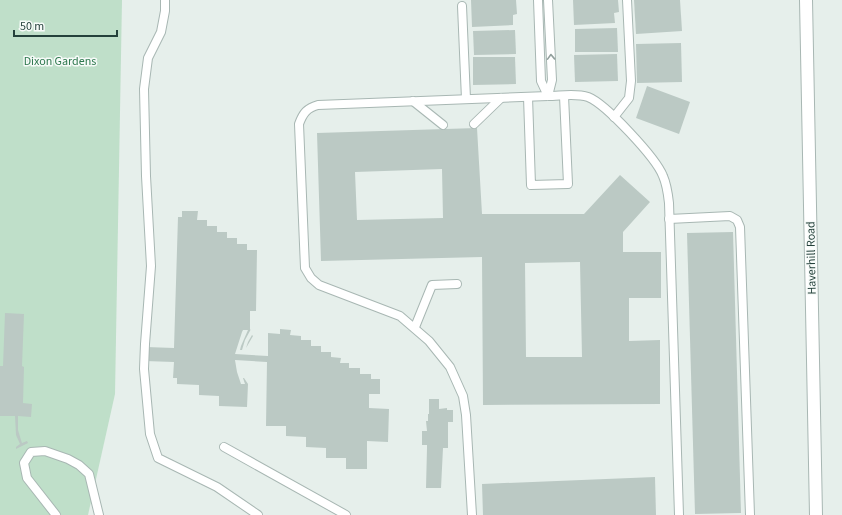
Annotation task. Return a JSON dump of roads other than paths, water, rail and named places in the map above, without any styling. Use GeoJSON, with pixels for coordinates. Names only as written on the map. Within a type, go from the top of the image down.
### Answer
{"type":"FeatureCollection","features":[{"type":"Feature","properties":{"kind":"street","name":"Haverhill Road"},"geometry":{"type":"LineString","coordinates":[[806,0],[816,515]]}},
{"type":"Feature","properties":{"kind":"lane"},"geometry":{"type":"LineString","coordinates":[[165,0],[165,11],[161,32],[148,58],[144,89],[150,266],[144,344],[144,369],[150,434],[158,458],[217,487],[258,515]]}},
{"type":"Feature","properties":{"kind":"lane"},"geometry":{"type":"LineString","coordinates":[[538,0],[541,81],[548,96]]}},
{"type":"Feature","properties":{"kind":"lane"},"geometry":{"type":"LineString","coordinates":[[548,0],[552,80],[548,96]]}},
{"type":"Feature","properties":{"kind":"lane"},"geometry":{"type":"LineString","coordinates":[[614,117],[628,98],[631,81],[628,0]]}},
{"type":"Feature","properties":{"kind":"lane"},"geometry":{"type":"LineString","coordinates":[[462,6],[466,99]]}},
{"type":"Feature","properties":{"kind":"lane"},"geometry":{"type":"LineString","coordinates":[[472,515],[466,415],[463,396],[450,367],[430,341],[400,316],[319,285],[311,278],[305,268],[299,124],[302,115],[310,107],[318,105],[548,96],[586,97],[590,98],[614,117],[643,146],[663,175],[668,189],[679,515]]}},
{"type":"Feature","properties":{"kind":"lane"},"geometry":{"type":"LineString","coordinates":[[528,97],[531,185],[568,184],[564,96]]}},
{"type":"Feature","properties":{"kind":"lane"},"geometry":{"type":"LineString","coordinates":[[474,124],[501,98]]}},
{"type":"Feature","properties":{"kind":"lane"},"geometry":{"type":"LineString","coordinates":[[413,101],[443,126]]}},
{"type":"Feature","properties":{"kind":"lane"},"geometry":{"type":"LineString","coordinates":[[670,219],[730,216],[737,220],[740,227],[750,515]]}},
{"type":"Feature","properties":{"kind":"lane"},"geometry":{"type":"LineString","coordinates":[[415,327],[432,285],[457,284]]}},
{"type":"Feature","properties":{"kind":"lane"},"geometry":{"type":"LineString","coordinates":[[224,447],[346,515]]}},
{"type":"Feature","properties":{"kind":"lane"},"geometry":{"type":"LineString","coordinates":[[56,515],[27,478],[24,463],[31,452],[45,451],[79,464],[88,474],[100,515]]}},
{"type":"Feature","properties":{"kind":"park label","name":"Dixon Gardens"},"geometry":{"type":"Point","coordinates":[60,61]}}]}
